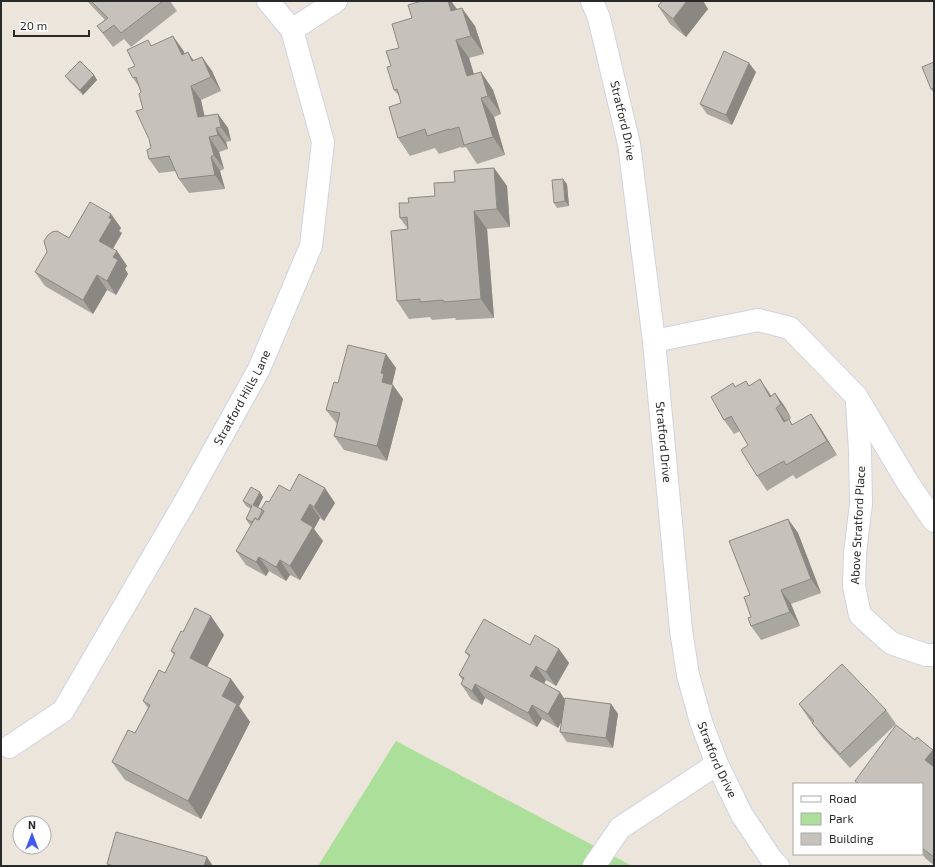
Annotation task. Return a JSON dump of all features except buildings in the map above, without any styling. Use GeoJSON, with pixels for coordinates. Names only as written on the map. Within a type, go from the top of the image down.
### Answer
{"type":"FeatureCollection","features":[{"type":"Feature","properties":{"kind":"street","name":"Stratford Hills Lane"},"geometry":{"type":"LineString","coordinates":[[9,747],[63,711],[185,502],[259,369],[311,246],[323,142],[292,30],[268,1]]}},
{"type":"Feature","properties":{"kind":"street"},"geometry":{"type":"LineString","coordinates":[[292,30],[336,1]]}},
{"type":"Feature","properties":{"kind":"street","name":"Stratford Drive"},"geometry":{"type":"LineString","coordinates":[[592,1],[599,18],[629,144],[654,341],[681,630],[688,675],[699,715],[717,764],[742,815],[772,860],[778,866]]}},
{"type":"Feature","properties":{"kind":"street"},"geometry":{"type":"LineString","coordinates":[[654,341],[758,320],[790,328],[856,396],[908,483],[934,521]]}},
{"type":"Feature","properties":{"kind":"street","name":"Above Stratford Place"},"geometry":{"type":"LineString","coordinates":[[856,396],[860,451],[861,504],[854,553],[854,586],[860,615],[891,643],[926,655],[934,655]]}},
{"type":"Feature","properties":{"kind":"street"},"geometry":{"type":"LineString","coordinates":[[594,866],[620,828],[717,764]]}},
{"type":"Feature","properties":{"kind":"green space"},"geometry":{"type":"Polygon","coordinates":[[[396,741],[632,866],[318,866],[396,741]]]}}]}
